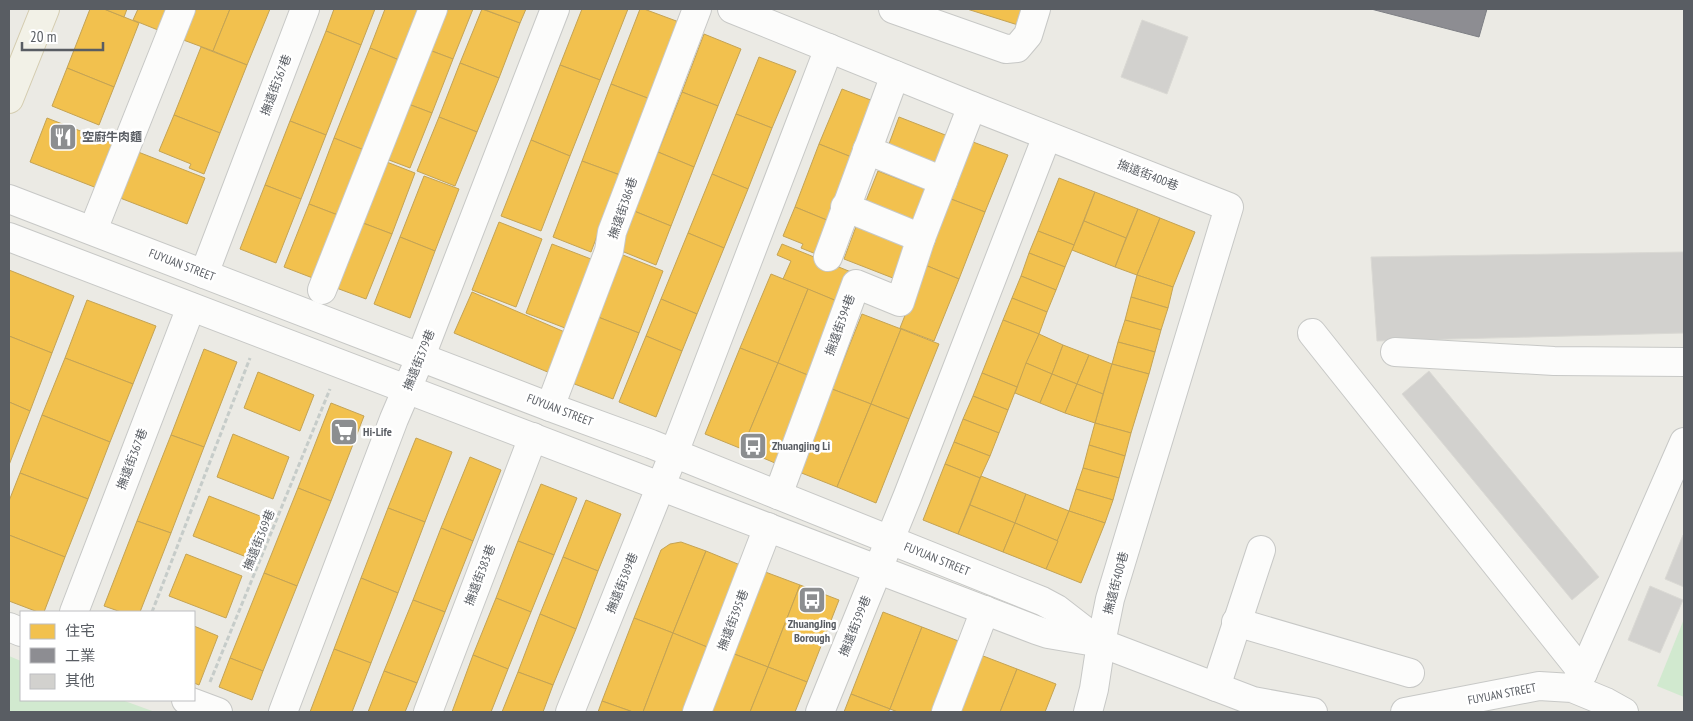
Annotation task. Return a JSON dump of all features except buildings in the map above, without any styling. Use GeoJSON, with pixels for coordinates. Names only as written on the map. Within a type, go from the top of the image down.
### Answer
{"type":"FeatureCollection","features":[{"type":"Feature","properties":{"kind":"main road"},"geometry":{"type":"LineString","coordinates":[[9,99],[45,9]]}},
{"type":"Feature","properties":{"kind":"street"},"geometry":{"type":"LineString","coordinates":[[93,230],[182,9]]}},
{"type":"Feature","properties":{"kind":"street","name":"撫遠街367巷"},"geometry":{"type":"LineString","coordinates":[[204,274],[306,9]]}},
{"type":"Feature","properties":{"kind":"street"},"geometry":{"type":"LineString","coordinates":[[322,290],[433,9]]}},
{"type":"Feature","properties":{"kind":"street","name":"撫遠街379巷"},"geometry":{"type":"LineString","coordinates":[[283,712],[406,389],[421,356],[556,9]]}},
{"type":"Feature","properties":{"kind":"street","name":"撫遠街386巷"},"geometry":{"type":"LineString","coordinates":[[550,407],[609,251],[612,232],[697,9]]}},
{"type":"Feature","properties":{"kind":"street"},"geometry":{"type":"LineString","coordinates":[[732,9],[1047,136],[890,541]]}},
{"type":"Feature","properties":{"kind":"street"},"geometry":{"type":"LineString","coordinates":[[893,9],[1006,49],[1016,48],[1028,35],[1036,9]]}},
{"type":"Feature","properties":{"kind":"street"},"geometry":{"type":"LineString","coordinates":[[674,453],[830,48]]}},
{"type":"Feature","properties":{"kind":"street"},"geometry":{"type":"LineString","coordinates":[[828,258],[845,207],[895,75]]}},
{"type":"Feature","properties":{"kind":"street","name":"撫遠街394巷"},"geometry":{"type":"LineString","coordinates":[[778,495],[856,284],[900,302],[921,238],[972,106]]}},
{"type":"Feature","properties":{"kind":"street","name":"撫遠街400巷"},"geometry":{"type":"LineString","coordinates":[[1047,136],[1229,207],[1111,594],[1101,643]]}},
{"type":"Feature","properties":{"kind":"street"},"geometry":{"type":"LineString","coordinates":[[867,150],[943,181]]}},
{"type":"Feature","properties":{"kind":"street","name":"FUYUAN STREET"},"geometry":{"type":"LineString","coordinates":[[9,199],[674,453],[1042,601],[1057,609],[1101,643]]}},
{"type":"Feature","properties":{"kind":"street"},"geometry":{"type":"LineString","coordinates":[[845,207],[921,238]]}},
{"type":"Feature","properties":{"kind":"street","name":"FUYUAN STREET"},"geometry":{"type":"LineString","coordinates":[[9,237],[1048,634],[1101,643],[1253,701],[1313,712]]}},
{"type":"Feature","properties":{"kind":"street","name":"撫遠街367巷"},"geometry":{"type":"LineString","coordinates":[[74,611],[192,306]]}},
{"type":"Feature","properties":{"kind":"street"},"geometry":{"type":"LineString","coordinates":[[1312,333],[1577,681],[1684,442]]}},
{"type":"Feature","properties":{"kind":"street"},"geometry":{"type":"LineString","coordinates":[[1395,352],[1554,361],[1684,362]]}},
{"type":"Feature","properties":{"kind":"street","name":"撫遠街383巷"},"geometry":{"type":"LineString","coordinates":[[428,712],[533,437]]}},
{"type":"Feature","properties":{"kind":"street","name":"撫遠街389巷"},"geometry":{"type":"LineString","coordinates":[[570,712],[674,453]]}},
{"type":"Feature","properties":{"kind":"street","name":"撫遠街395巷"},"geometry":{"type":"LineString","coordinates":[[697,712],[768,527]]}},
{"type":"Feature","properties":{"kind":"street","name":"撫遠街399巷"},"geometry":{"type":"LineString","coordinates":[[820,712],[890,541]]}},
{"type":"Feature","properties":{"kind":"street"},"geometry":{"type":"LineString","coordinates":[[1216,687],[1261,550]]}},
{"type":"Feature","properties":{"kind":"street"},"geometry":{"type":"LineString","coordinates":[[946,712],[985,610]]}},
{"type":"Feature","properties":{"kind":"street"},"geometry":{"type":"LineString","coordinates":[[1236,622],[1410,673]]}},
{"type":"Feature","properties":{"kind":"street"},"geometry":{"type":"LineString","coordinates":[[1088,712],[1094,689],[1101,643]]}},
{"type":"Feature","properties":{"kind":"street","name":"FUYUAN STREET"},"geometry":{"type":"LineString","coordinates":[[1405,712],[1540,686],[1577,681],[1606,702],[1624,712]]}},
{"type":"Feature","properties":{"kind":"path"},"geometry":{"type":"LineString","coordinates":[[152,611],[252,351]]}},
{"type":"Feature","properties":{"kind":"path","name":"撫遠街369巷"},"geometry":{"type":"LineString","coordinates":[[202,706],[333,381]]}},
{"type":"Feature","properties":{"kind":"green space"},"geometry":{"type":"Polygon","coordinates":[[[1684,619],[1684,697],[1657,686],[1684,619]]]}},
{"type":"Feature","properties":{"kind":"green space"},"geometry":{"type":"Polygon","coordinates":[[[9,656],[20,661],[20,701],[125,701],[155,712],[9,712],[9,656]]]}},
{"type":"Feature","properties":{"kind":"place","name":"空廚牛肉麵"},"geometry":{"type":"Point","coordinates":[63,137]}},
{"type":"Feature","properties":{"kind":"place","name":"Hi-Life"},"geometry":{"type":"Point","coordinates":[344,432]}},
{"type":"Feature","properties":{"kind":"place","name":"Zhuangjing Li"},"geometry":{"type":"Point","coordinates":[753,446]}},
{"type":"Feature","properties":{"kind":"place","name":"ZhuangJing Borough"},"geometry":{"type":"Point","coordinates":[812,600]}}]}
